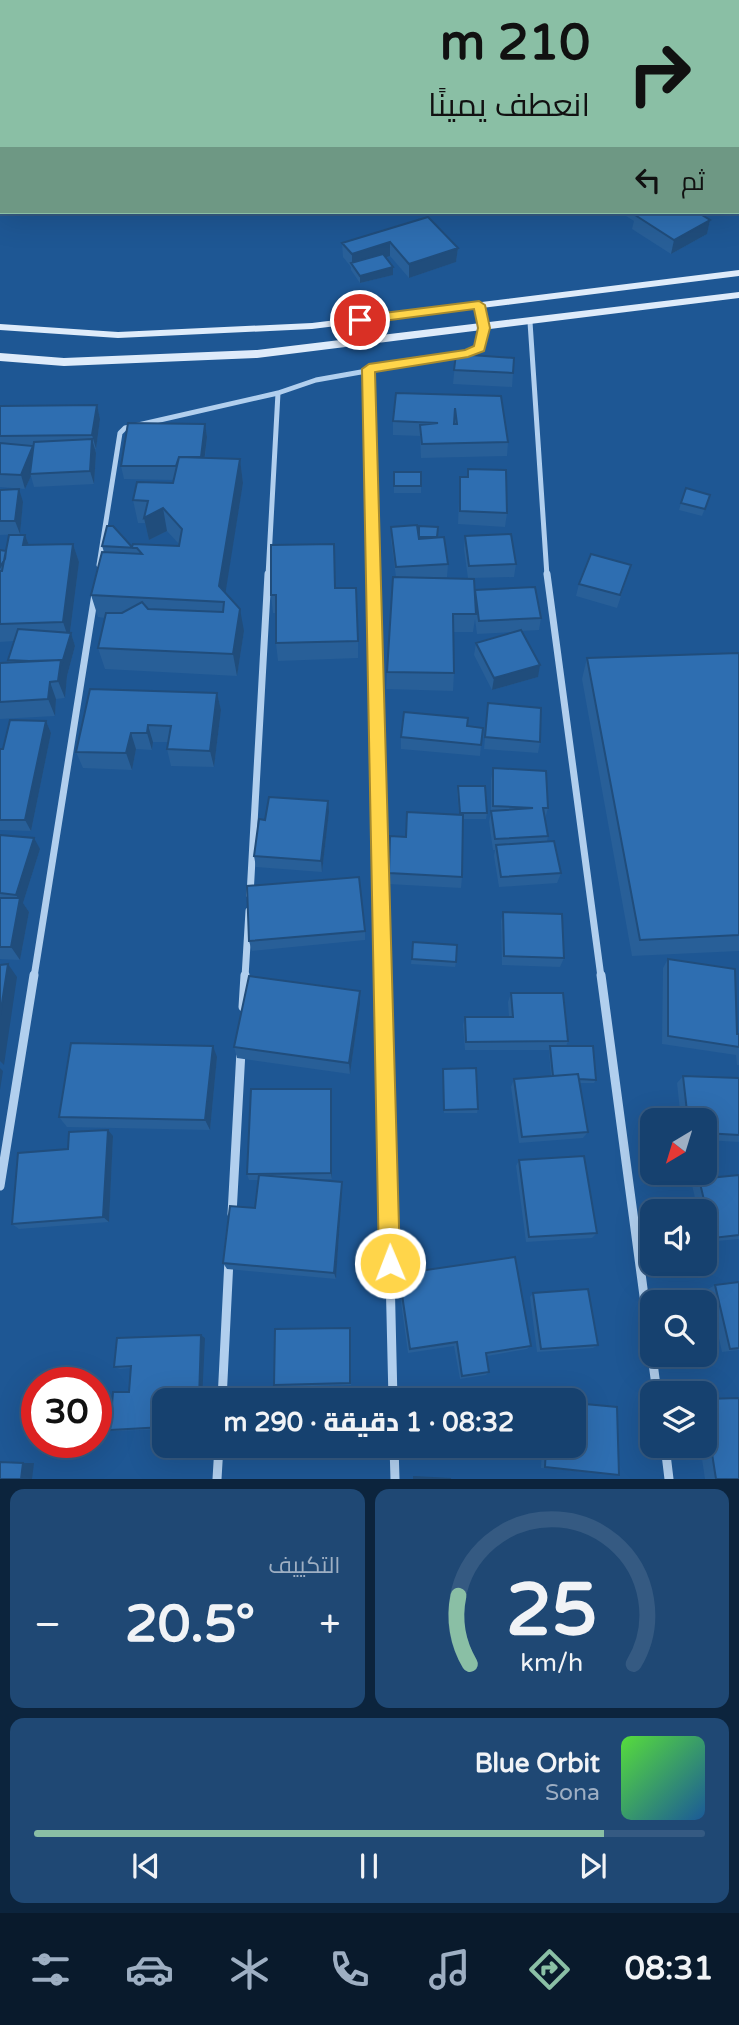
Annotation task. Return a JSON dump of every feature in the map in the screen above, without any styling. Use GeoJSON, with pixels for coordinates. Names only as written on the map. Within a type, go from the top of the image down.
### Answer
{"type":"FeatureCollection","features":[{"type":"Feature","properties":{"kind":"main road"},"geometry":{"type":"LineString","coordinates":[[0,327],[118,335],[194,334],[312,326],[739,273]]}},
{"type":"Feature","properties":{"kind":"main road"},"geometry":{"type":"LineString","coordinates":[[0,357],[64,362],[257,354],[739,295]]}},
{"type":"Feature","properties":{"kind":"street"},"geometry":{"type":"LineString","coordinates":[[99,570],[120,433],[125,428],[278,393],[316,380],[468,353],[480,348],[484,328],[479,305]]}},
{"type":"Feature","properties":{"kind":"street"},"geometry":{"type":"LineString","coordinates":[[530,322],[543,545],[655,1381]]}},
{"type":"Feature","properties":{"kind":"street"},"geometry":{"type":"LineString","coordinates":[[369,369],[393,1388]]}},
{"type":"Feature","properties":{"kind":"street"},"geometry":{"type":"LineString","coordinates":[[243,1014],[278,393]]}},
{"type":"Feature","properties":{"kind":"street"},"geometry":{"type":"LineString","coordinates":[[0,1186],[96,584]]}},
{"type":"Feature","properties":{"kind":"street"},"geometry":{"type":"LineString","coordinates":[[232,1221],[242,1041]]}},
{"type":"Feature","properties":{"kind":"street"},"geometry":{"type":"LineString","coordinates":[[223,1388],[230,1248]]}},
{"type":"Feature","properties":{"kind":"street"},"geometry":{"type":"LineString","coordinates":[[217,1479],[218,1458]]}},
{"type":"Feature","properties":{"kind":"street"},"geometry":{"type":"LineString","coordinates":[[394,1458],[394,1479]]}},
{"type":"Feature","properties":{"kind":"street"},"geometry":{"type":"LineString","coordinates":[[666,1458],[669,1479]]}},
{"type":"Feature","properties":{"kind":"building"},"geometry":{"type":"Polygon","coordinates":[[[700,214],[710,220],[674,240],[635,215],[700,214]]]}},
{"type":"Feature","properties":{"kind":"building"},"geometry":{"type":"Polygon","coordinates":[[[428,217],[458,248],[409,264],[390,242],[352,254],[342,243],[428,217]]]}},
{"type":"Feature","properties":{"kind":"building"},"geometry":{"type":"Polygon","coordinates":[[[383,254],[393,267],[360,276],[351,263],[383,254]]]}},
{"type":"Feature","properties":{"kind":"building"},"geometry":{"type":"Polygon","coordinates":[[[456,354],[514,358],[513,373],[454,370],[456,354]]]}},
{"type":"Feature","properties":{"kind":"building"},"geometry":{"type":"Polygon","coordinates":[[[396,393],[501,396],[508,442],[422,444],[420,425],[438,423],[393,421],[396,393]]]}},
{"type":"Feature","properties":{"kind":"building"},"geometry":{"type":"Polygon","coordinates":[[[97,405],[92,435],[0,436],[0,406],[97,405]]]}},
{"type":"Feature","properties":{"kind":"building"},"geometry":{"type":"Polygon","coordinates":[[[128,423],[205,424],[201,457],[179,457],[176,466],[121,466],[128,423]]]}},
{"type":"Feature","properties":{"kind":"building"},"geometry":{"type":"Polygon","coordinates":[[[92,439],[90,471],[30,474],[34,442],[92,439]]]}},
{"type":"Feature","properties":{"kind":"building"},"geometry":{"type":"Polygon","coordinates":[[[0,443],[33,446],[21,475],[0,474],[0,443]]]}},
{"type":"Feature","properties":{"kind":"building"},"geometry":{"type":"Polygon","coordinates":[[[179,457],[240,459],[219,586],[240,609],[233,654],[98,648],[106,613],[122,613],[142,602],[148,609],[223,612],[224,602],[91,595],[102,552],[142,554],[137,548],[102,546],[107,526],[113,526],[132,547],[133,544],[179,546],[182,529],[163,508],[144,518],[148,501],[133,500],[137,482],[173,483],[179,457]]]}},
{"type":"Feature","properties":{"kind":"building"},"geometry":{"type":"Polygon","coordinates":[[[468,469],[506,470],[507,513],[460,511],[460,477],[468,477],[468,469]]]}},
{"type":"Feature","properties":{"kind":"building"},"geometry":{"type":"Polygon","coordinates":[[[394,472],[421,472],[421,486],[394,486],[394,472]]]}},
{"type":"Feature","properties":{"kind":"building"},"geometry":{"type":"Polygon","coordinates":[[[686,488],[710,495],[705,509],[681,503],[686,488]]]}},
{"type":"Feature","properties":{"kind":"building"},"geometry":{"type":"Polygon","coordinates":[[[19,489],[15,521],[0,521],[0,490],[19,489]]]}},
{"type":"Feature","properties":{"kind":"building"},"geometry":{"type":"Polygon","coordinates":[[[417,525],[419,539],[444,537],[448,564],[396,567],[391,527],[417,525]]]}},
{"type":"Feature","properties":{"kind":"building"},"geometry":{"type":"Polygon","coordinates":[[[419,526],[438,527],[437,537],[419,537],[419,526]]]}},
{"type":"Feature","properties":{"kind":"building"},"geometry":{"type":"Polygon","coordinates":[[[511,534],[516,564],[469,566],[465,536],[511,534]]]}},
{"type":"Feature","properties":{"kind":"building"},"geometry":{"type":"Polygon","coordinates":[[[9,535],[25,535],[23,545],[73,544],[63,622],[0,624],[0,571],[9,535]]]}},
{"type":"Feature","properties":{"kind":"building"},"geometry":{"type":"Polygon","coordinates":[[[334,544],[335,588],[356,588],[358,641],[276,643],[276,595],[271,595],[271,545],[334,544]]]}},
{"type":"Feature","properties":{"kind":"building"},"geometry":{"type":"Polygon","coordinates":[[[0,550],[6,551],[0,567],[0,550]]]}},
{"type":"Feature","properties":{"kind":"building"},"geometry":{"type":"Polygon","coordinates":[[[591,554],[631,565],[620,595],[579,584],[591,554]]]}},
{"type":"Feature","properties":{"kind":"building"},"geometry":{"type":"Polygon","coordinates":[[[393,577],[474,579],[476,614],[453,614],[454,673],[387,672],[393,577]]]}},
{"type":"Feature","properties":{"kind":"building"},"geometry":{"type":"Polygon","coordinates":[[[535,587],[541,618],[479,621],[475,590],[535,587]]]}},
{"type":"Feature","properties":{"kind":"building"},"geometry":{"type":"Polygon","coordinates":[[[18,629],[71,633],[62,663],[61,660],[8,660],[18,629]]]}},
{"type":"Feature","properties":{"kind":"building"},"geometry":{"type":"Polygon","coordinates":[[[521,630],[540,665],[494,678],[476,643],[521,630]]]}},
{"type":"Feature","properties":{"kind":"building"},"geometry":{"type":"Polygon","coordinates":[[[739,653],[739,935],[640,940],[587,658],[739,653]]]}},
{"type":"Feature","properties":{"kind":"building"},"geometry":{"type":"Polygon","coordinates":[[[61,660],[58,681],[50,682],[48,699],[0,702],[0,663],[61,660]]]}},
{"type":"Feature","properties":{"kind":"building"},"geometry":{"type":"Polygon","coordinates":[[[90,689],[217,693],[210,751],[167,749],[171,726],[148,725],[147,733],[131,733],[126,753],[76,752],[90,689]]]}},
{"type":"Feature","properties":{"kind":"building"},"geometry":{"type":"Polygon","coordinates":[[[488,703],[541,708],[540,742],[485,737],[488,703]]]}},
{"type":"Feature","properties":{"kind":"building"},"geometry":{"type":"Polygon","coordinates":[[[404,712],[468,718],[467,726],[483,728],[481,745],[401,737],[404,712]]]}},
{"type":"Feature","properties":{"kind":"building"},"geometry":{"type":"Polygon","coordinates":[[[10,720],[46,721],[25,820],[0,820],[0,749],[3,749],[10,720]]]}},
{"type":"Feature","properties":{"kind":"building"},"geometry":{"type":"Polygon","coordinates":[[[493,768],[546,771],[548,808],[543,808],[548,836],[495,839],[491,811],[533,808],[493,806],[493,768]]]}},
{"type":"Feature","properties":{"kind":"building"},"geometry":{"type":"Polygon","coordinates":[[[458,786],[485,786],[487,813],[460,813],[458,786]]]}},
{"type":"Feature","properties":{"kind":"building"},"geometry":{"type":"Polygon","coordinates":[[[269,797],[328,801],[321,861],[254,856],[259,819],[265,820],[269,797]]]}},
{"type":"Feature","properties":{"kind":"building"},"geometry":{"type":"Polygon","coordinates":[[[407,812],[463,815],[462,877],[389,873],[390,836],[406,837],[407,812]]]}},
{"type":"Feature","properties":{"kind":"building"},"geometry":{"type":"Polygon","coordinates":[[[0,835],[34,838],[16,895],[0,893],[0,835]]]}},
{"type":"Feature","properties":{"kind":"building"},"geometry":{"type":"Polygon","coordinates":[[[554,841],[561,873],[501,877],[496,845],[554,841]]]}},
{"type":"Feature","properties":{"kind":"building"},"geometry":{"type":"Polygon","coordinates":[[[359,877],[365,931],[249,941],[247,886],[359,877]]]}},
{"type":"Feature","properties":{"kind":"building"},"geometry":{"type":"Polygon","coordinates":[[[0,898],[20,898],[11,947],[0,947],[0,898]]]}},
{"type":"Feature","properties":{"kind":"building"},"geometry":{"type":"Polygon","coordinates":[[[503,912],[562,914],[564,958],[504,956],[503,912]]]}},
{"type":"Feature","properties":{"kind":"building"},"geometry":{"type":"Polygon","coordinates":[[[413,942],[457,945],[456,962],[412,959],[413,942]]]}},
{"type":"Feature","properties":{"kind":"building"},"geometry":{"type":"Polygon","coordinates":[[[668,959],[735,969],[739,1047],[668,1036],[668,959]]]}},
{"type":"Feature","properties":{"kind":"building"},"geometry":{"type":"Polygon","coordinates":[[[8,964],[0,1016],[0,965],[8,964]]]}},
{"type":"Feature","properties":{"kind":"building"},"geometry":{"type":"Polygon","coordinates":[[[249,976],[360,991],[349,1063],[234,1047],[249,976]]]}},
{"type":"Feature","properties":{"kind":"building"},"geometry":{"type":"Polygon","coordinates":[[[511,993],[563,993],[568,1041],[466,1042],[465,1017],[513,1017],[511,993]]]}},
{"type":"Feature","properties":{"kind":"building"},"geometry":{"type":"Polygon","coordinates":[[[71,1043],[213,1046],[205,1120],[59,1117],[71,1043]]]}},
{"type":"Feature","properties":{"kind":"building"},"geometry":{"type":"Polygon","coordinates":[[[550,1046],[593,1046],[596,1080],[579,1079],[578,1074],[553,1076],[550,1046]]]}},
{"type":"Feature","properties":{"kind":"building"},"geometry":{"type":"Polygon","coordinates":[[[476,1068],[478,1109],[444,1110],[443,1069],[476,1068]]]}},
{"type":"Feature","properties":{"kind":"building"},"geometry":{"type":"Polygon","coordinates":[[[578,1074],[588,1132],[522,1137],[514,1079],[578,1074]]]}},
{"type":"Feature","properties":{"kind":"building"},"geometry":{"type":"Polygon","coordinates":[[[683,1076],[739,1078],[739,1135],[718,1134],[718,1108],[687,1108],[683,1076]]]}},
{"type":"Feature","properties":{"kind":"building"},"geometry":{"type":"Polygon","coordinates":[[[251,1089],[331,1089],[331,1173],[247,1174],[251,1089]]]}},
{"type":"Feature","properties":{"kind":"building"},"geometry":{"type":"Polygon","coordinates":[[[108,1130],[103,1217],[12,1224],[18,1153],[68,1149],[69,1132],[108,1130]]]}},
{"type":"Feature","properties":{"kind":"building"},"geometry":{"type":"Polygon","coordinates":[[[584,1156],[597,1233],[529,1237],[519,1160],[584,1156]]]}},
{"type":"Feature","properties":{"kind":"building"},"geometry":{"type":"Polygon","coordinates":[[[259,1175],[342,1182],[334,1273],[223,1263],[230,1206],[255,1208],[259,1175]]]}},
{"type":"Feature","properties":{"kind":"building"},"geometry":{"type":"Polygon","coordinates":[[[739,1175],[739,1235],[717,1238],[717,1199],[704,1199],[700,1185],[718,1185],[718,1177],[739,1175]]]}},
{"type":"Feature","properties":{"kind":"building"},"geometry":{"type":"Polygon","coordinates":[[[515,1257],[531,1346],[486,1353],[489,1372],[462,1376],[457,1342],[410,1349],[399,1274],[515,1257]]]}},
{"type":"Feature","properties":{"kind":"building"},"geometry":{"type":"Polygon","coordinates":[[[739,1282],[739,1348],[730,1349],[715,1285],[739,1282]]]}},
{"type":"Feature","properties":{"kind":"building"},"geometry":{"type":"Polygon","coordinates":[[[588,1289],[598,1345],[541,1349],[533,1293],[588,1289]]]}},
{"type":"Feature","properties":{"kind":"building"},"geometry":{"type":"Polygon","coordinates":[[[350,1328],[350,1383],[274,1385],[275,1329],[350,1328]]]}},
{"type":"Feature","properties":{"kind":"building"},"geometry":{"type":"Polygon","coordinates":[[[201,1335],[199,1388],[152,1388],[152,1428],[112,1430],[113,1392],[129,1392],[131,1366],[114,1367],[117,1338],[201,1335]]]}},
{"type":"Feature","properties":{"kind":"building"},"geometry":{"type":"Polygon","coordinates":[[[739,1398],[739,1479],[716,1479],[713,1458],[717,1458],[717,1399],[739,1398]]]}},
{"type":"Feature","properties":{"kind":"building"},"geometry":{"type":"Polygon","coordinates":[[[586,1404],[617,1407],[619,1475],[545,1467],[545,1458],[586,1458],[586,1404]]]}},
{"type":"Feature","properties":{"kind":"building"},"geometry":{"type":"Polygon","coordinates":[[[0,1462],[23,1463],[21,1479],[0,1479],[0,1462]]]}},
{"type":"Feature","properties":{"kind":"building"},"geometry":{"type":"Polygon","coordinates":[[[414,1477],[451,1479],[414,1479],[414,1477]]]}},
{"type":"Feature","properties":{"kind":"route"},"geometry":{"type":"LineString","coordinates":[[360,320],[479,305],[484,328],[480,348],[468,353],[369,369],[390,1263]]}}]}
